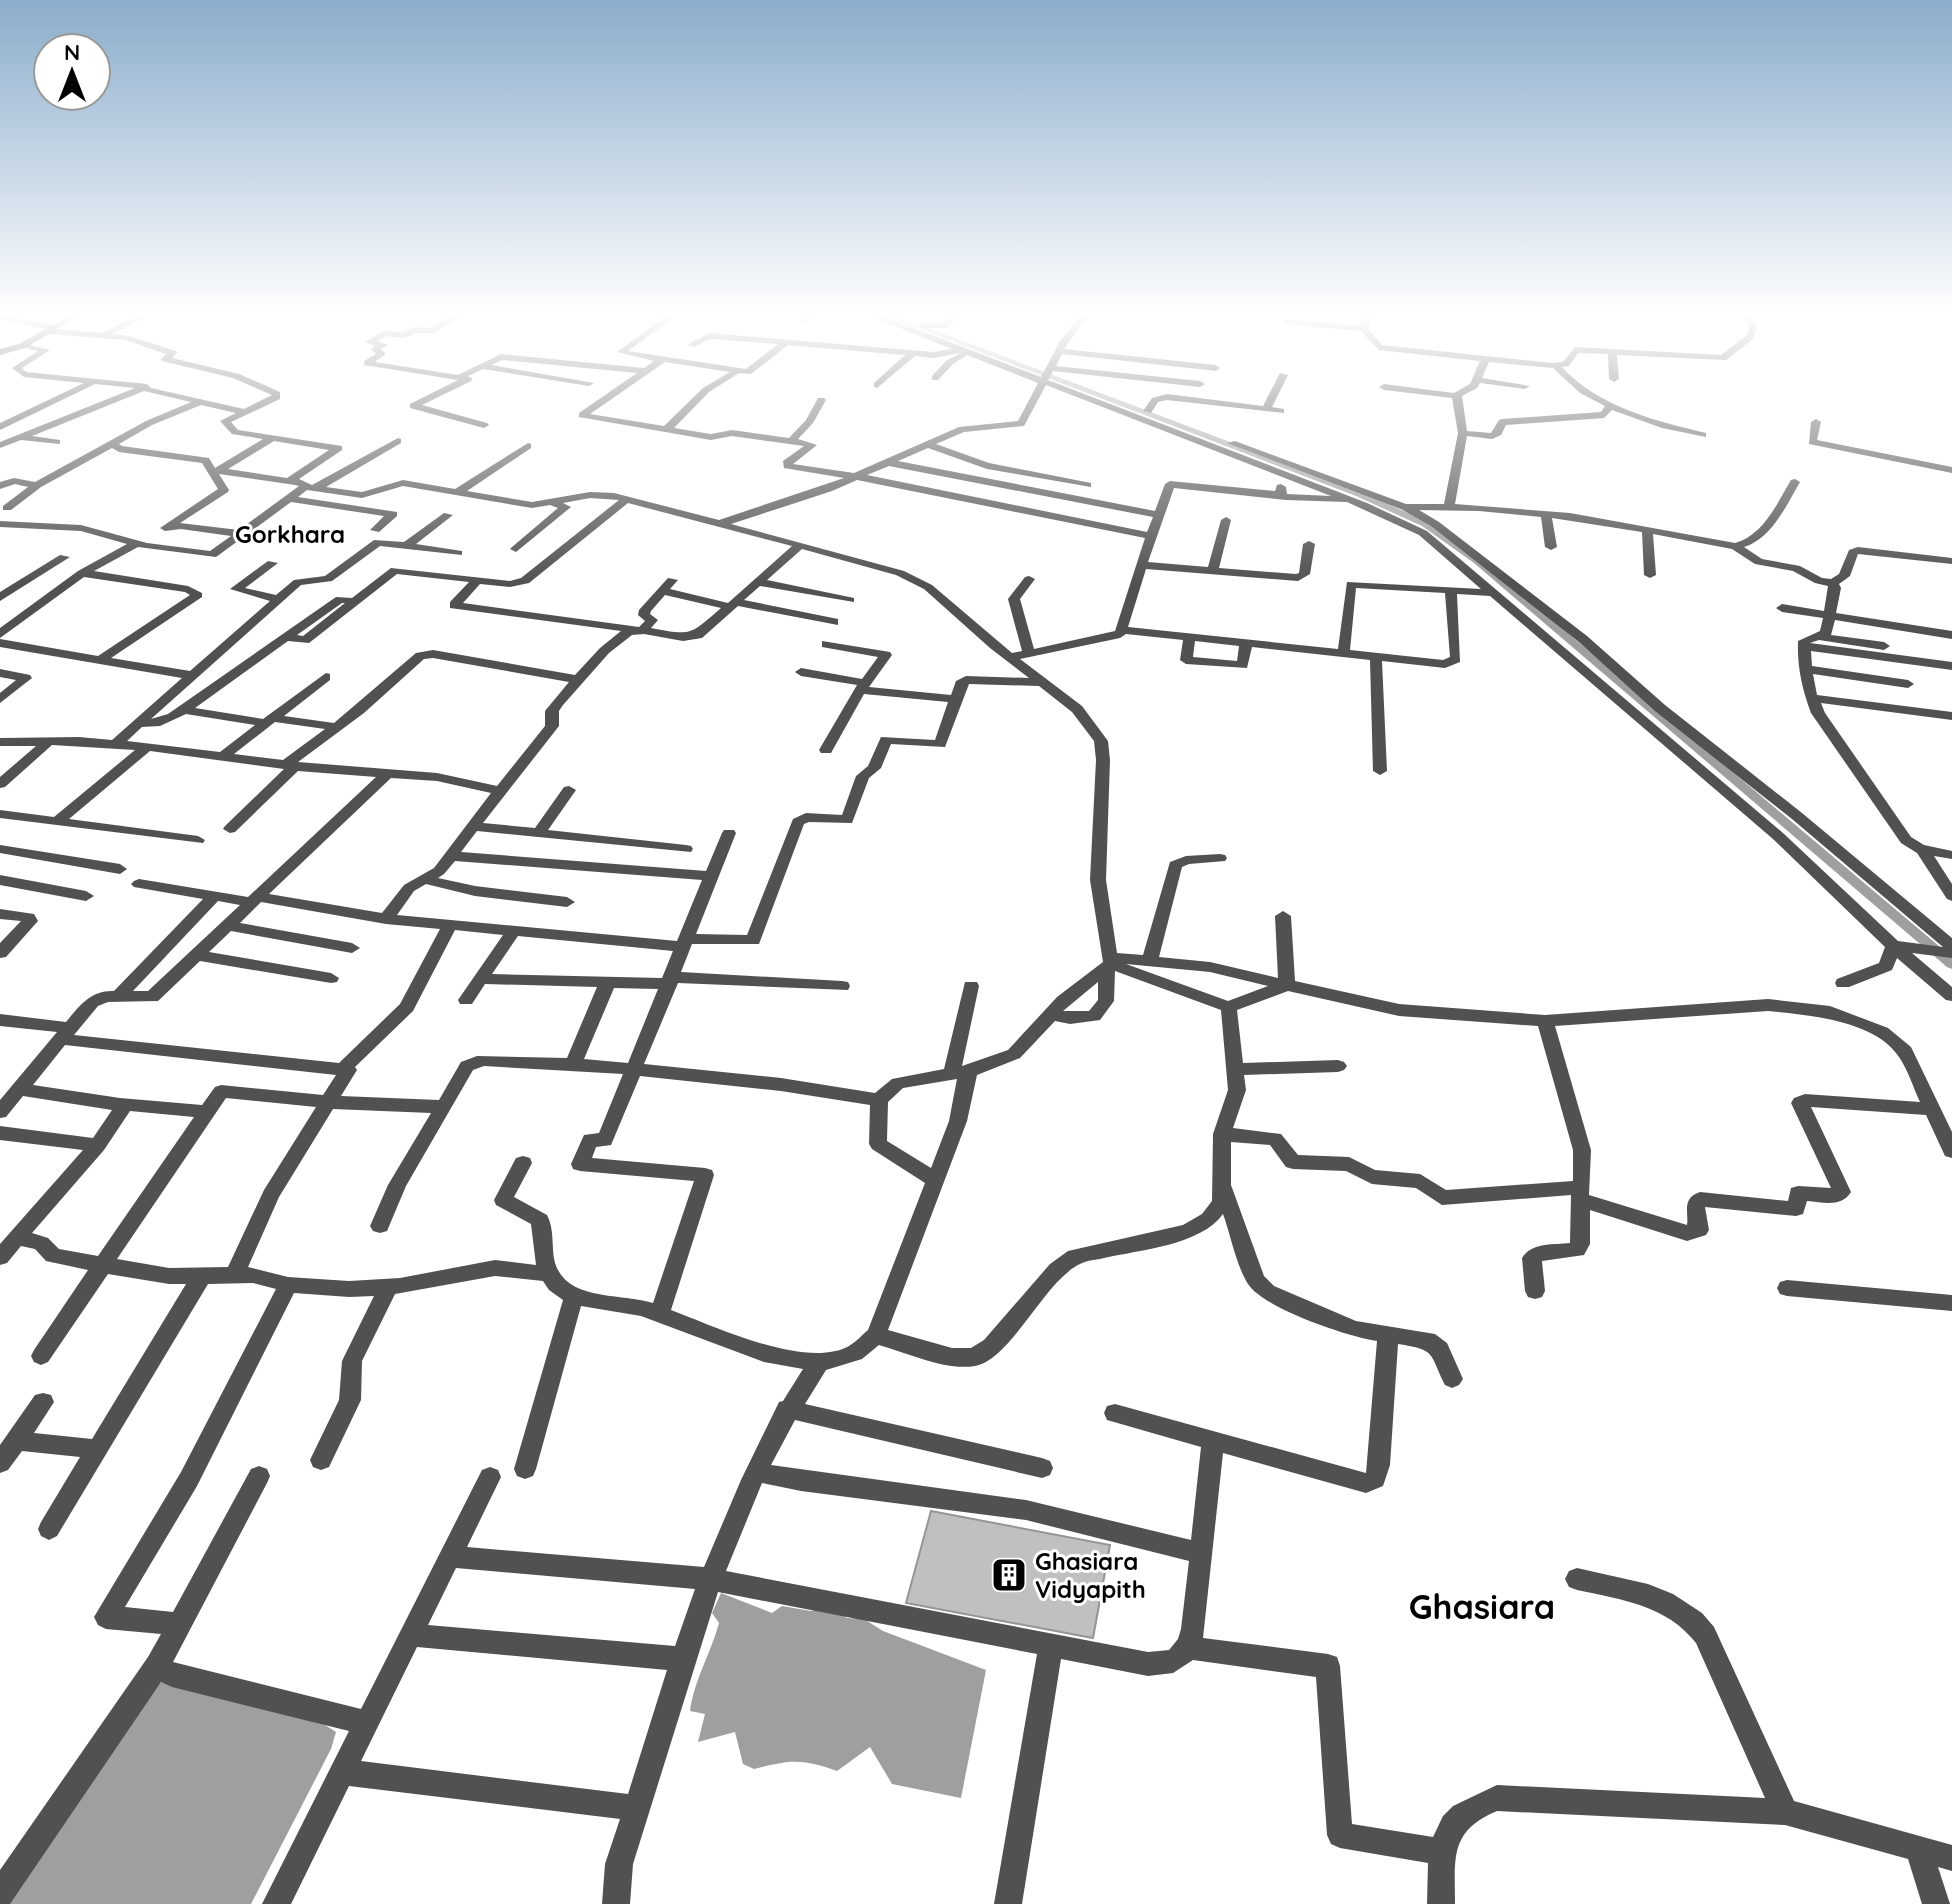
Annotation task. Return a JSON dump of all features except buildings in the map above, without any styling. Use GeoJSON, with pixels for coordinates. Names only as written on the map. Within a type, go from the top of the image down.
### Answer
{"type":"FeatureCollection","features":[{"type":"Feature","properties":{"kind":"street"},"geometry":{"type":"LineString","coordinates":[[0,430],[49,405]]}},
{"type":"Feature","properties":{"kind":"street"},"geometry":{"type":"LineString","coordinates":[[0,445],[103,405]]}},
{"type":"Feature","properties":{"kind":"street"},"geometry":{"type":"LineString","coordinates":[[7,508],[37,485],[72,469],[112,443],[194,405]]}},
{"type":"Feature","properties":{"kind":"street"},"geometry":{"type":"LineString","coordinates":[[213,405],[241,411]]}},
{"type":"Feature","properties":{"kind":"street"},"geometry":{"type":"LineString","coordinates":[[256,405],[226,419],[231,431],[338,448],[295,477],[293,482]]}},
{"type":"Feature","properties":{"kind":"street"},"geometry":{"type":"LineString","coordinates":[[416,405],[413,406],[484,425]]}},
{"type":"Feature","properties":{"kind":"street"},"geometry":{"type":"LineString","coordinates":[[597,405],[582,415],[711,437],[732,433],[812,445],[788,466],[1151,536]]}},
{"type":"Feature","properties":{"kind":"street"},"geometry":{"type":"LineString","coordinates":[[666,430],[691,405]]}},
{"type":"Feature","properties":{"kind":"street"},"geometry":{"type":"LineString","coordinates":[[791,441],[810,421],[818,405]]}},
{"type":"Feature","properties":{"kind":"street"},"geometry":{"type":"LineString","coordinates":[[719,524],[856,478],[885,462],[968,428],[1021,424],[1031,405]]}},
{"type":"Feature","properties":{"kind":"street"},"geometry":{"type":"LineString","coordinates":[[1118,405],[1366,505],[1423,533],[1778,836],[1952,996]]}},
{"type":"Feature","properties":{"kind":"street"},"geometry":{"type":"LineString","coordinates":[[1131,405],[1400,506],[1435,524],[1540,604],[1660,708],[1797,816],[1951,951]]}},
{"type":"Feature","properties":{"kind":"street"},"geometry":{"type":"LineString","coordinates":[[1148,411],[1152,405]]}},
{"type":"Feature","properties":{"kind":"street"},"geometry":{"type":"LineString","coordinates":[[1230,405],[1281,411]]}},
{"type":"Feature","properties":{"kind":"street"},"geometry":{"type":"LineString","coordinates":[[1266,409],[1268,405]]}},
{"type":"Feature","properties":{"kind":"street"},"geometry":{"type":"LineString","coordinates":[[1449,507],[1463,433],[1458,405]]}},
{"type":"Feature","properties":{"kind":"street"},"geometry":{"type":"LineString","coordinates":[[1463,433],[1492,436],[1498,433],[1502,422],[1589,418],[1604,415],[1610,406],[1637,414],[1651,424],[1703,435]]}},
{"type":"Feature","properties":{"kind":"street"},"geometry":{"type":"LineString","coordinates":[[1816,422],[1812,442],[1952,470]]}},
{"type":"Feature","properties":{"kind":"street"},"geometry":{"type":"LineString","coordinates":[[0,430],[57,442]]}},
{"type":"Feature","properties":{"kind":"street"},"geometry":{"type":"LineString","coordinates":[[272,438],[218,471],[362,495],[403,483],[512,503],[566,507],[516,549]]}},
{"type":"Feature","properties":{"kind":"street"},"geometry":{"type":"LineString","coordinates":[[317,488],[398,441]]}},
{"type":"Feature","properties":{"kind":"street"},"geometry":{"type":"LineString","coordinates":[[0,634],[82,573],[141,545],[224,490],[205,460],[119,449],[112,443]]}},
{"type":"Feature","properties":{"kind":"street"},"geometry":{"type":"LineString","coordinates":[[259,446],[305,453],[322,444]]}},
{"type":"Feature","properties":{"kind":"street"},"geometry":{"type":"LineString","coordinates":[[929,445],[987,466],[1087,485]]}},
{"type":"Feature","properties":{"kind":"street"},"geometry":{"type":"LineString","coordinates":[[456,493],[528,446]]}},
{"type":"Feature","properties":{"kind":"street"},"geometry":{"type":"LineString","coordinates":[[885,462],[1159,515]]}},
{"type":"Feature","properties":{"kind":"street"},"geometry":{"type":"LineString","coordinates":[[0,524],[81,528],[141,545],[212,555],[289,499],[369,467]]}},
{"type":"Feature","properties":{"kind":"street"},"geometry":{"type":"LineString","coordinates":[[1280,495],[1286,475]]}},
{"type":"Feature","properties":{"kind":"street"},"geometry":{"type":"LineString","coordinates":[[0,486],[14,481],[37,485]]}},
{"type":"Feature","properties":{"kind":"street"},"geometry":{"type":"LineString","coordinates":[[1366,505],[1546,513],[1735,546],[1744,545],[1755,537],[1777,512],[1795,482]]}},
{"type":"Feature","properties":{"kind":"street"},"geometry":{"type":"LineString","coordinates":[[1123,630],[1141,565],[1170,484],[1331,501],[1349,499]]}},
{"type":"Feature","properties":{"kind":"street"},"geometry":{"type":"LineString","coordinates":[[549,504],[602,494],[627,499],[800,545],[919,581],[1047,682],[1093,724],[1101,741],[1098,880],[1109,963],[1106,1001],[1102,1010],[1084,1018],[1050,1014]]}},
{"type":"Feature","properties":{"kind":"street"},"geometry":{"type":"LineString","coordinates":[[115,744],[277,599],[301,581],[328,579],[390,532],[375,530],[390,518],[393,514],[390,512],[289,499]]}},
{"type":"Feature","properties":{"kind":"street"},"geometry":{"type":"LineString","coordinates":[[137,723],[165,721],[185,710],[340,599],[354,601],[395,570],[510,584],[525,581],[627,499]]}},
{"type":"Feature","properties":{"kind":"street"},"geometry":{"type":"LineString","coordinates":[[1546,513],[1551,547]]}},
{"type":"Feature","properties":{"kind":"street"},"geometry":{"type":"LineString","coordinates":[[407,545],[448,515]]}},
{"type":"Feature","properties":{"kind":"street"},"geometry":{"type":"LineString","coordinates":[[1213,570],[1226,520]]}},
{"type":"Feature","properties":{"kind":"street"},"geometry":{"type":"LineString","coordinates":[[165,528],[181,526],[243,534]]}},
{"type":"Feature","properties":{"kind":"street"},"geometry":{"type":"LineString","coordinates":[[1647,529],[1650,575]]}},
{"type":"Feature","properties":{"kind":"street"},"geometry":{"type":"LineString","coordinates":[[378,542],[458,553]]}},
{"type":"Feature","properties":{"kind":"street"},"geometry":{"type":"LineString","coordinates":[[1141,565],[1298,578],[1304,574],[1309,544]]}},
{"type":"Feature","properties":{"kind":"street"},"geometry":{"type":"LineString","coordinates":[[478,579],[454,605],[690,638],[706,630],[800,545]]}},
{"type":"Feature","properties":{"kind":"street"},"geometry":{"type":"LineString","coordinates":[[1735,546],[1759,562],[1796,568],[1819,581],[1833,583],[1844,576],[1853,552],[1858,550],[1952,561]]}},
{"type":"Feature","properties":{"kind":"street"},"geometry":{"type":"LineString","coordinates":[[0,597],[64,557]]}},
{"type":"Feature","properties":{"kind":"street"},"geometry":{"type":"LineString","coordinates":[[272,563],[236,589],[277,599]]}},
{"type":"Feature","properties":{"kind":"street"},"geometry":{"type":"LineString","coordinates":[[82,573],[188,589],[198,595],[100,660]]}},
{"type":"Feature","properties":{"kind":"street"},"geometry":{"type":"LineString","coordinates":[[1029,579],[1017,592],[1014,608],[1029,654]]}},
{"type":"Feature","properties":{"kind":"street"},"geometry":{"type":"LineString","coordinates":[[386,919],[409,888],[427,880],[451,856],[552,726],[552,711],[617,636],[638,630],[652,620],[644,615],[645,610],[672,580]]}},
{"type":"Feature","properties":{"kind":"street"},"geometry":{"type":"LineString","coordinates":[[758,582],[850,600]]}},
{"type":"Feature","properties":{"kind":"street"},"geometry":{"type":"LineString","coordinates":[[1822,637],[1830,616],[1833,583]]}},
{"type":"Feature","properties":{"kind":"street"},"geometry":{"type":"LineString","coordinates":[[1344,653],[1351,584],[1494,593]]}},
{"type":"Feature","properties":{"kind":"street"},"geometry":{"type":"LineString","coordinates":[[662,591],[834,622]]}},
{"type":"Feature","properties":{"kind":"street"},"geometry":{"type":"LineString","coordinates":[[1012,657],[1111,637],[1123,630],[1376,657],[1453,662],[1456,659],[1451,592]]}},
{"type":"Feature","properties":{"kind":"street"},"geometry":{"type":"LineString","coordinates":[[1782,608],[1952,635]]}},
{"type":"Feature","properties":{"kind":"street"},"geometry":{"type":"LineString","coordinates":[[1189,637],[1186,660],[1231,666],[1243,665],[1246,643]]}},
{"type":"Feature","properties":{"kind":"street"},"geometry":{"type":"LineString","coordinates":[[1929,653],[1822,637],[1809,638],[1803,646],[1811,698],[1906,840],[1923,851],[1952,896]]}},
{"type":"Feature","properties":{"kind":"street"},"geometry":{"type":"LineString","coordinates":[[0,643],[189,675]]}},
{"type":"Feature","properties":{"kind":"street"},"geometry":{"type":"LineString","coordinates":[[826,644],[884,654],[826,750]]}},
{"type":"Feature","properties":{"kind":"street"},"geometry":{"type":"LineString","coordinates":[[1803,646],[1952,666]]}},
{"type":"Feature","properties":{"kind":"street"},"geometry":{"type":"LineString","coordinates":[[230,829],[291,765],[414,659],[427,654],[581,680]]}},
{"type":"Feature","properties":{"kind":"street"},"geometry":{"type":"LineString","coordinates":[[1376,657],[1380,771]]}},
{"type":"Feature","properties":{"kind":"street"},"geometry":{"type":"LineString","coordinates":[[1805,669],[1908,684]]}},
{"type":"Feature","properties":{"kind":"street"},"geometry":{"type":"LineString","coordinates":[[801,672],[862,686],[955,699]]}},
{"type":"Feature","properties":{"kind":"street"},"geometry":{"type":"LineString","coordinates":[[0,673],[26,678],[0,699]]}},
{"type":"Feature","properties":{"kind":"street"},"geometry":{"type":"LineString","coordinates":[[224,755],[326,677]]}},
{"type":"Feature","properties":{"kind":"street"},"geometry":{"type":"LineString","coordinates":[[139,884],[386,919],[512,933],[686,943],[753,940],[798,822],[806,817],[847,820],[863,776],[877,763],[883,744],[894,740],[937,746],[961,684],[972,679],[1047,682]]}},
{"type":"Feature","properties":{"kind":"street"},"geometry":{"type":"LineString","coordinates":[[1811,698],[1952,716]]}},
{"type":"Feature","properties":{"kind":"street"},"geometry":{"type":"LineString","coordinates":[[185,710],[336,727]]}},
{"type":"Feature","properties":{"kind":"street"},"geometry":{"type":"LineString","coordinates":[[0,742],[49,741],[146,747],[291,765],[437,777],[500,791]]}},
{"type":"Feature","properties":{"kind":"street"},"geometry":{"type":"LineString","coordinates":[[0,784],[49,741]]}},
{"type":"Feature","properties":{"kind":"street"},"geometry":{"type":"LineString","coordinates":[[56,822],[146,747]]}},
{"type":"Feature","properties":{"kind":"street"},"geometry":{"type":"LineString","coordinates":[[0,1112],[65,1033],[99,998],[152,997],[388,773]]}},
{"type":"Feature","properties":{"kind":"street"},"geometry":{"type":"LineString","coordinates":[[538,834],[569,790]]}},
{"type":"Feature","properties":{"kind":"street"},"geometry":{"type":"LineString","coordinates":[[0,814],[198,840]]}},
{"type":"Feature","properties":{"kind":"street"},"geometry":{"type":"LineString","coordinates":[[473,826],[686,849]]}},
{"type":"Feature","properties":{"kind":"street"},"geometry":{"type":"LineString","coordinates":[[660,1314],[705,1175],[580,1164],[590,1140],[605,1140],[729,833]]}},
{"type":"Feature","properties":{"kind":"street"},"geometry":{"type":"LineString","coordinates":[[0,849],[120,869]]}},
{"type":"Feature","properties":{"kind":"street"},"geometry":{"type":"LineString","coordinates":[[1923,851],[1952,855]]}},
{"type":"Feature","properties":{"kind":"street"},"geometry":{"type":"LineString","coordinates":[[451,856],[711,876]]}},
{"type":"Feature","properties":{"kind":"street"},"geometry":{"type":"LineString","coordinates":[[1150,960],[1175,865],[1186,860],[1220,858]]}},
{"type":"Feature","properties":{"kind":"street"},"geometry":{"type":"LineString","coordinates":[[0,880],[86,896]]}},
{"type":"Feature","properties":{"kind":"street"},"geometry":{"type":"LineString","coordinates":[[427,880],[475,891],[567,902]]}},
{"type":"Feature","properties":{"kind":"street"},"geometry":{"type":"LineString","coordinates":[[118,997],[215,896]]}},
{"type":"Feature","properties":{"kind":"street"},"geometry":{"type":"LineString","coordinates":[[0,914],[28,917],[30,921],[0,953]]}},
{"type":"Feature","properties":{"kind":"street"},"geometry":{"type":"LineString","coordinates":[[1283,916],[1287,985]]}},
{"type":"Feature","properties":{"kind":"street"},"geometry":{"type":"LineString","coordinates":[[226,925],[352,948]]}},
{"type":"Feature","properties":{"kind":"street"},"geometry":{"type":"LineString","coordinates":[[0,1020],[222,1059],[345,1067],[407,1007],[449,926]]}},
{"type":"Feature","properties":{"kind":"street"},"geometry":{"type":"LineString","coordinates":[[466,1000],[512,933]]}},
{"type":"Feature","properties":{"kind":"street"},"geometry":{"type":"LineString","coordinates":[[1899,947],[1951,951]]}},
{"type":"Feature","properties":{"kind":"street"},"geometry":{"type":"LineString","coordinates":[[1843,983],[1886,966],[1899,947]]}},
{"type":"Feature","properties":{"kind":"street"},"geometry":{"type":"LineString","coordinates":[[195,955],[331,978]]}},
{"type":"Feature","properties":{"kind":"street"},"geometry":{"type":"LineString","coordinates":[[935,1180],[878,1144],[879,1100],[898,1083],[960,1073],[1014,1054],[1050,1014],[1109,963],[1150,960],[1239,972],[1399,1010],[1545,1021],[1768,1005],[1830,1012],[1882,1032],[1905,1051],[1942,1118],[1952,1151]]}},
{"type":"Feature","properties":{"kind":"street"},"geometry":{"type":"LineString","coordinates":[[1109,963],[1228,1007],[1287,985]]}},
{"type":"Feature","properties":{"kind":"street"},"geometry":{"type":"LineString","coordinates":[[480,979],[672,980],[842,986]]}},
{"type":"Feature","properties":{"kind":"street"},"geometry":{"type":"LineString","coordinates":[[573,1064],[608,982]]}},
{"type":"Feature","properties":{"kind":"street"},"geometry":{"type":"LineString","coordinates":[[523,1163],[502,1199],[540,1220],[541,1249],[554,1283],[574,1296],[660,1314],[729,1342],[819,1362],[846,1358],[865,1349],[876,1335],[958,1121],[960,1073],[971,986]]}},
{"type":"Feature","properties":{"kind":"street"},"geometry":{"type":"LineString","coordinates":[[876,1335],[952,1357],[975,1357],[991,1346],[1057,1270],[1075,1257],[1188,1231],[1209,1219],[1221,1202],[1222,1134],[1237,1090],[1228,1007]]}},
{"type":"Feature","properties":{"kind":"street"},"geometry":{"type":"LineString","coordinates":[[1535,1291],[1532,1258],[1545,1251],[1577,1250],[1580,1244],[1582,1150],[1545,1021]]}},
{"type":"Feature","properties":{"kind":"street"},"geometry":{"type":"LineString","coordinates":[[380,1226],[397,1185],[467,1066],[474,1061],[634,1067],[820,1089],[879,1100]]}},
{"type":"Feature","properties":{"kind":"street"},"geometry":{"type":"LineString","coordinates":[[1235,1069],[1338,1066]]}},
{"type":"Feature","properties":{"kind":"street"},"geometry":{"type":"LineString","coordinates":[[234,1275],[271,1195],[348,1070],[345,1067]]}},
{"type":"Feature","properties":{"kind":"street"},"geometry":{"type":"LineString","coordinates":[[18,1089],[204,1112]]}},
{"type":"Feature","properties":{"kind":"street"},"geometry":{"type":"LineString","coordinates":[[41,1356],[221,1091],[328,1102],[444,1107]]}},
{"type":"Feature","properties":{"kind":"street"},"geometry":{"type":"LineString","coordinates":[[1222,1134],[1275,1139],[1293,1162],[1349,1164],[1372,1177],[1420,1181],[1442,1198],[1580,1193],[1687,1233],[1699,1230],[1695,1205],[1700,1199],[1796,1209],[1800,1203],[1798,1193],[1835,1196],[1842,1192],[1800,1103],[1805,1100],[1942,1118]]}},
{"type":"Feature","properties":{"kind":"street"},"geometry":{"type":"LineString","coordinates":[[6,1246],[98,1145],[123,1108],[122,1104]]}},
{"type":"Feature","properties":{"kind":"street"},"geometry":{"type":"LineString","coordinates":[[0,1133],[98,1145]]}},
{"type":"Feature","properties":{"kind":"street"},"geometry":{"type":"LineString","coordinates":[[1221,1181],[1256,1280],[1267,1292],[1354,1329],[1428,1340],[1440,1349],[1452,1379]]}},
{"type":"Feature","properties":{"kind":"street"},"geometry":{"type":"LineString","coordinates":[[6,1246],[41,1243],[53,1256],[103,1265],[201,1277],[234,1275],[274,1279],[288,1285],[388,1288],[495,1268],[550,1274]]}},
{"type":"Feature","properties":{"kind":"street"},"geometry":{"type":"LineString","coordinates":[[49,1529],[201,1277]]}},
{"type":"Feature","properties":{"kind":"street"},"geometry":{"type":"LineString","coordinates":[[177,1624],[106,1617],[189,1479],[288,1285]]}},
{"type":"Feature","properties":{"kind":"street"},"geometry":{"type":"LineString","coordinates":[[321,1460],[350,1400],[352,1361],[388,1288]]}},
{"type":"Feature","properties":{"kind":"street"},"geometry":{"type":"LineString","coordinates":[[1787,1288],[1952,1303]]}},
{"type":"Feature","properties":{"kind":"street"},"geometry":{"type":"LineString","coordinates":[[525,1469],[574,1296]]}},
{"type":"Feature","properties":{"kind":"street"},"geometry":{"type":"LineString","coordinates":[[1115,1413],[1366,1483],[1375,1479],[1388,1334]]}},
{"type":"Feature","properties":{"kind":"street"},"geometry":{"type":"LineString","coordinates":[[616,1904],[619,1864],[710,1579],[787,1409],[819,1362]]}},
{"type":"Feature","properties":{"kind":"street"},"geometry":{"type":"LineString","coordinates":[[0,1463],[43,1402]]}},
{"type":"Feature","properties":{"kind":"street"},"geometry":{"type":"LineString","coordinates":[[787,1409],[1042,1468]]}},
{"type":"Feature","properties":{"kind":"street"},"geometry":{"type":"LineString","coordinates":[[18,1438],[32,1443],[97,1449]]}},
{"type":"Feature","properties":{"kind":"street"},"geometry":{"type":"LineString","coordinates":[[450,1557],[710,1579],[1148,1664],[1180,1660],[1189,1648],[1213,1441]]}},
{"type":"Feature","properties":{"kind":"street"},"geometry":{"type":"LineString","coordinates":[[756,1472],[801,1481],[1026,1510],[1201,1553]]}},
{"type":"Feature","properties":{"kind":"street"},"geometry":{"type":"LineString","coordinates":[[0,1894],[157,1666],[259,1476]]}},
{"type":"Feature","properties":{"kind":"street"},"geometry":{"type":"LineString","coordinates":[[276,1904],[490,1477]]}},
{"type":"Feature","properties":{"kind":"street"},"geometry":{"type":"LineString","coordinates":[[1577,1579],[1669,1603],[1693,1617],[1705,1635],[1785,1812]]}},
{"type":"Feature","properties":{"kind":"street"},"geometry":{"type":"LineString","coordinates":[[410,1635],[684,1659]]}},
{"type":"Feature","properties":{"kind":"street"},"geometry":{"type":"LineString","coordinates":[[1008,1904],[1051,1644]]}},
{"type":"Feature","properties":{"kind":"street"},"geometry":{"type":"LineString","coordinates":[[1189,1648],[1328,1666],[1340,1835],[1443,1852]]}},
{"type":"Feature","properties":{"kind":"street"},"geometry":{"type":"LineString","coordinates":[[157,1666],[172,1675],[366,1723]]}},
{"type":"Feature","properties":{"kind":"street"},"geometry":{"type":"LineString","coordinates":[[342,1772],[637,1808]]}},
{"type":"Feature","properties":{"kind":"street"},"geometry":{"type":"LineString","coordinates":[[1441,1904],[1443,1852],[1449,1827],[1469,1808],[1497,1798],[1785,1812],[1952,1858]]}},
{"type":"Feature","properties":{"kind":"street"},"geometry":{"type":"LineString","coordinates":[[1918,1849],[1936,1904]]}},
{"type":"Feature","properties":{"kind":"shaded area"},"geometry":{"type":"Polygon","coordinates":[[[721,1593],[772,1613],[782,1606],[811,1611],[829,1606],[847,1618],[864,1619],[883,1631],[986,1670],[961,1798],[892,1784],[870,1747],[837,1771],[796,1762],[754,1769],[743,1764],[735,1732],[698,1742],[705,1714],[690,1711],[695,1688],[719,1623],[712,1613],[721,1593]]]}},
{"type":"Feature","properties":{"kind":"shaded area"},"geometry":{"type":"Polygon","coordinates":[[[171,1680],[325,1725],[336,1732],[331,1749],[251,1904],[8,1904],[152,1685],[171,1680]]]}},
{"type":"Feature","properties":{"kind":"waterway"},"geometry":{"type":"LineString","coordinates":[[1124,405],[1359,494],[1425,524],[1477,561],[1952,964]]}},
{"type":"Feature","properties":{"kind":"place","name":"Ghasiara Vidyapith"},"geometry":{"type":"Point","coordinates":[1009,1575]}},
{"type":"Feature","properties":{"kind":"district","name":"Gorkhara"},"geometry":{"type":"Point","coordinates":[290,534]}},
{"type":"Feature","properties":{"kind":"district","name":"Ghasiara"},"geometry":{"type":"Point","coordinates":[1482,1606]}}]}
